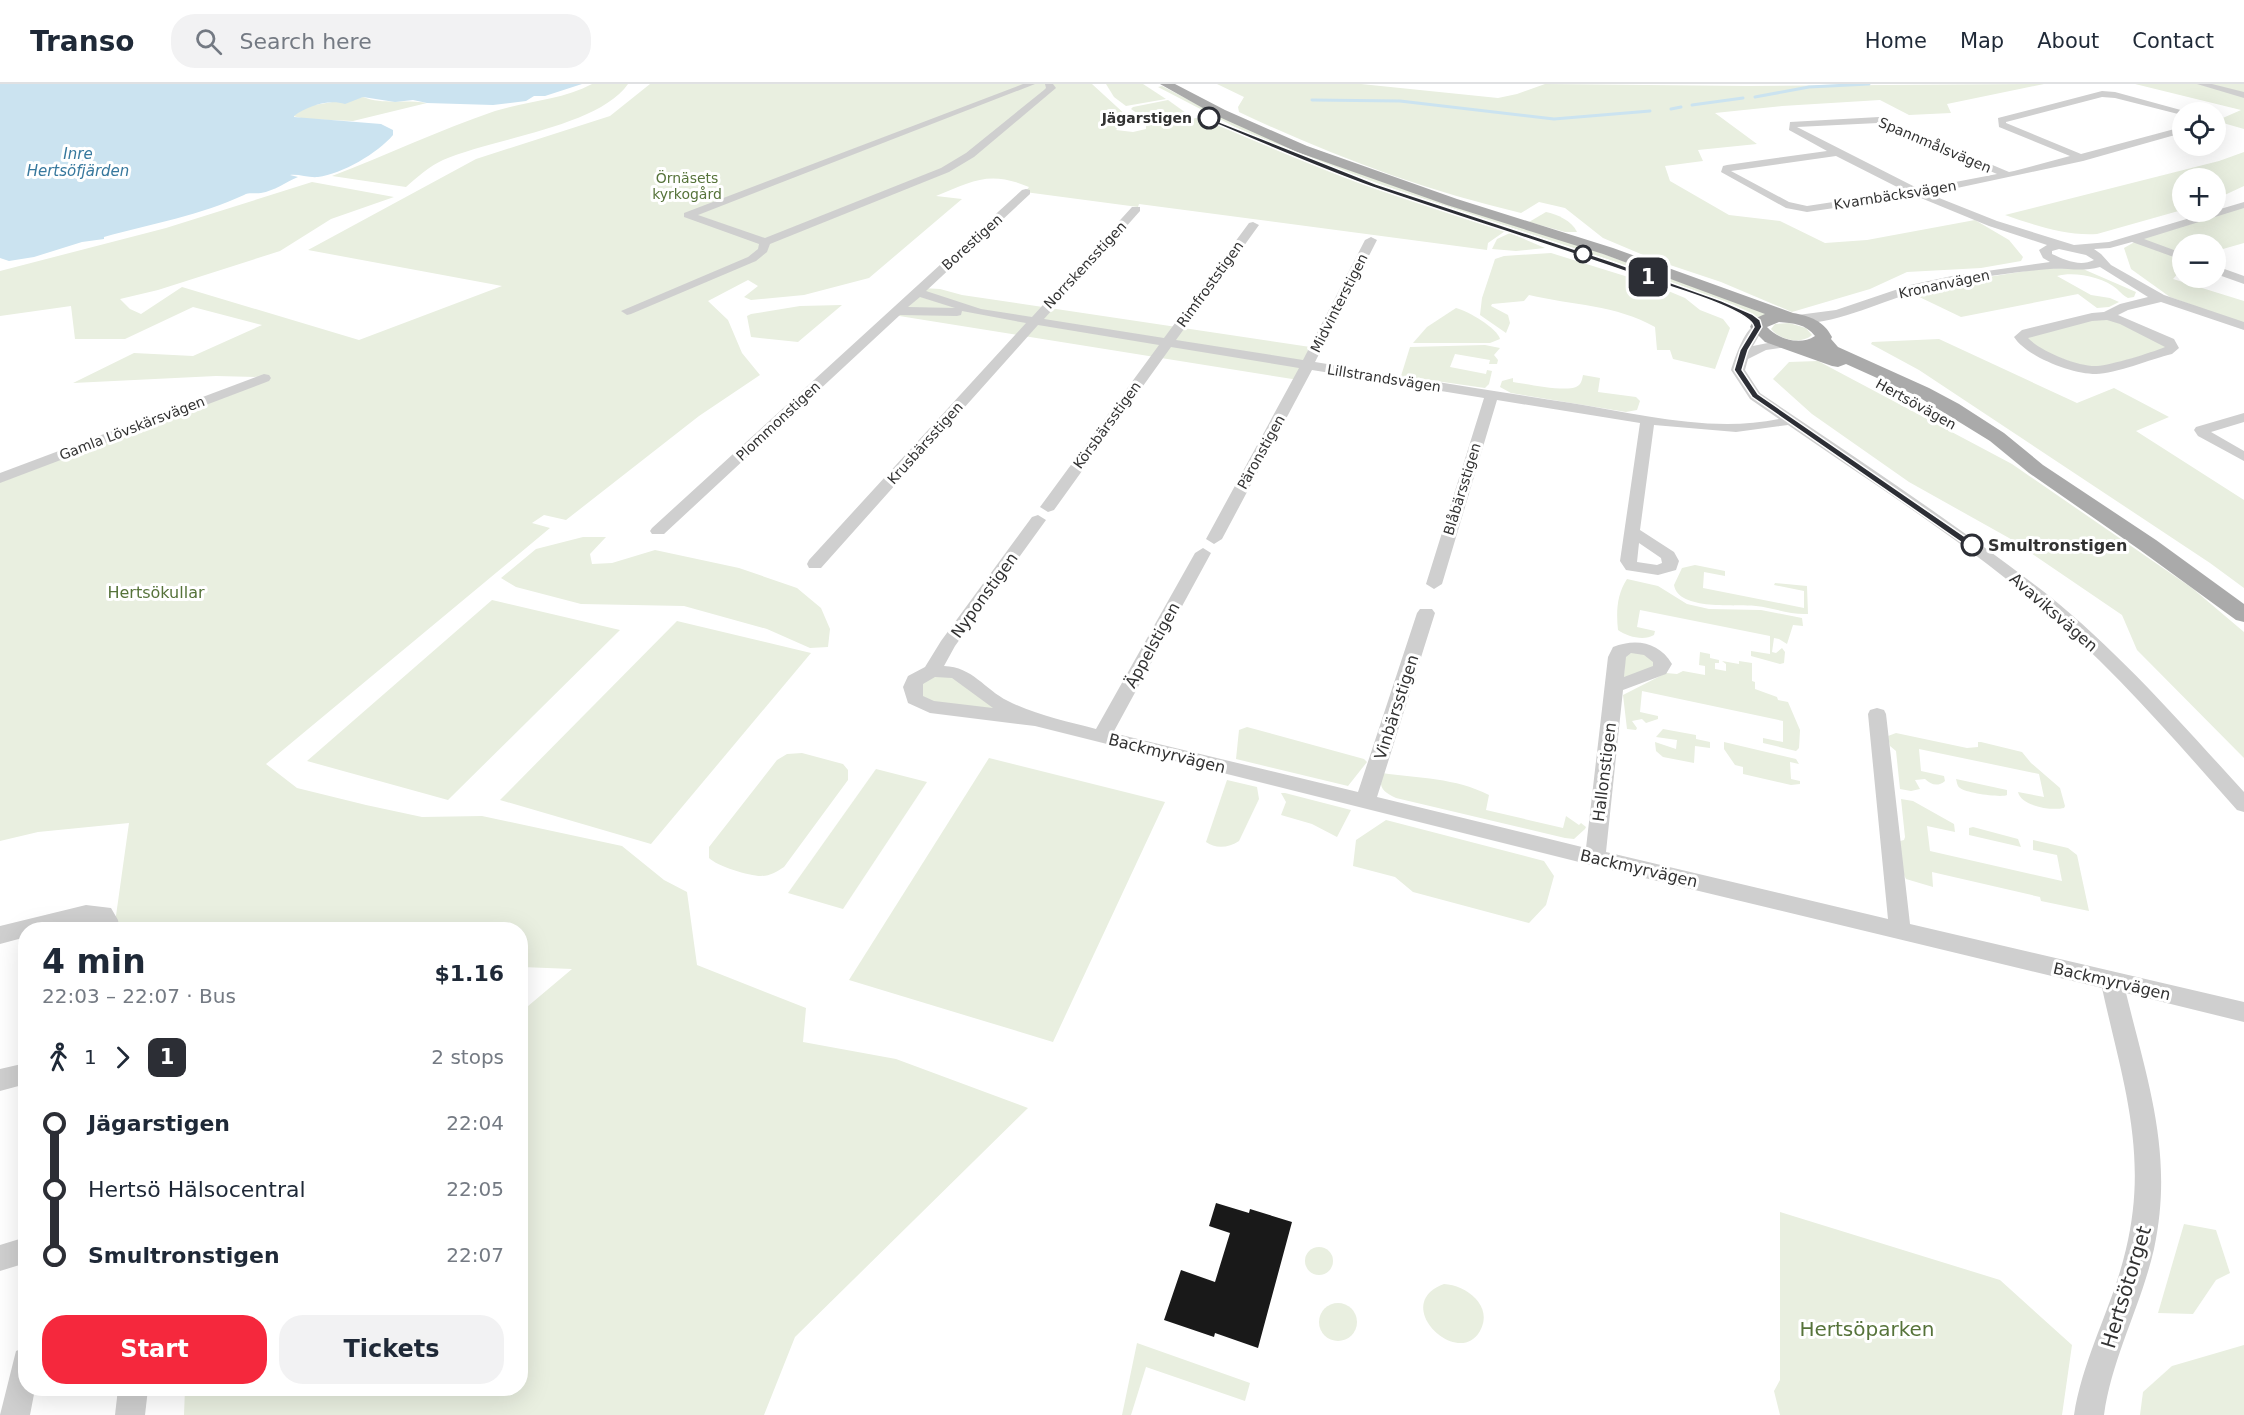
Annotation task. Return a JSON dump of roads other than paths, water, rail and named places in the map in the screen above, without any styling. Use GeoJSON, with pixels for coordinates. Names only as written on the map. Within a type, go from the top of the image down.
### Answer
{"type":"FeatureCollection","features":[{"type":"Feature","properties":{"kind":"main road"},"geometry":{"type":"LineString","coordinates":[[1150,84],[1209,118],[1309,161],[1708,298],[1750,316],[1758,326],[1766,319],[1792,318]]}},
{"type":"Feature","properties":{"kind":"main road"},"geometry":{"type":"LineString","coordinates":[[1166,84],[1211,108],[1312,153],[1442,199],[1608,252],[1792,318]]}},
{"type":"Feature","properties":{"kind":"main road","name":"Hertsövägen"},"geometry":{"type":"LineString","coordinates":[[1792,318],[1816,327],[1832,351],[1917,389],[1997,437],[2036,468],[2139,538],[2244,615]]}},
{"type":"Feature","properties":{"kind":"main road","name":"Hertsövägen"},"geometry":{"type":"LineString","coordinates":[[1758,326],[1767,337],[1832,359],[2036,468]]}},
{"type":"Feature","properties":{"kind":"main road"},"geometry":{"type":"LineString","coordinates":[[1790,344],[1812,344],[1823,337]]}},
{"type":"Feature","properties":{"kind":"street"},"geometry":{"type":"LineString","coordinates":[[1030,84],[688,216],[765,242],[945,170],[970,155],[1047,92],[1051,88],[1049,84]]}},
{"type":"Feature","properties":{"kind":"street"},"geometry":{"type":"LineString","coordinates":[[2201,84],[2244,95]]}},
{"type":"Feature","properties":{"kind":"street"},"geometry":{"type":"LineString","coordinates":[[2083,158],[2002,125],[2001,120],[2102,94],[2115,94],[2172,109]]}},
{"type":"Feature","properties":{"kind":"street","name":"Spannmålsvägen"},"geometry":{"type":"LineString","coordinates":[[2007,175],[1879,120],[1793,124],[1792,128],[1920,192],[2019,233],[2068,247]]}},
{"type":"Feature","properties":{"kind":"street","name":"Kvarnbäcksvägen"},"geometry":{"type":"LineString","coordinates":[[1838,153],[1727,168],[1726,172],[1786,206],[1798,208],[1920,192],[2007,175],[2083,158],[2172,133]]}},
{"type":"Feature","properties":{"kind":"street","name":"Borestigen"},"geometry":{"type":"LineString","coordinates":[[918,292],[1026,192]]}},
{"type":"Feature","properties":{"kind":"street"},"geometry":{"type":"LineString","coordinates":[[2045,252],[2051,246],[2110,245],[2244,205]]}},
{"type":"Feature","properties":{"kind":"street","name":"Norrskensstigen"},"geometry":{"type":"LineString","coordinates":[[1032,321],[1136,208]]}},
{"type":"Feature","properties":{"kind":"street","name":"Rimfroststigen"},"geometry":{"type":"LineString","coordinates":[[1166,343],[1253,225]]}},
{"type":"Feature","properties":{"kind":"street","name":"Spannmålsvägen"},"geometry":{"type":"LineString","coordinates":[[2019,233],[2045,252],[2072,265],[2161,298]]}},
{"type":"Feature","properties":{"kind":"street"},"geometry":{"type":"LineString","coordinates":[[2134,239],[2172,253]]}},
{"type":"Feature","properties":{"kind":"street","name":"Midvinterstigen"},"geometry":{"type":"LineString","coordinates":[[1307,366],[1371,240]]}},
{"type":"Feature","properties":{"kind":"street"},"geometry":{"type":"LineString","coordinates":[[627,311],[752,259],[764,250],[765,242]]}},
{"type":"Feature","properties":{"kind":"street"},"geometry":{"type":"LineString","coordinates":[[2099,259],[2110,245]]}},
{"type":"Feature","properties":{"kind":"street"},"geometry":{"type":"LineString","coordinates":[[2068,247],[2086,250],[2122,278],[2161,298],[2244,326]]}},
{"type":"Feature","properties":{"kind":"street","name":"Kronanvägen"},"geometry":{"type":"LineString","coordinates":[[2030,267],[2045,252]]}},
{"type":"Feature","properties":{"kind":"street","name":"Kronanvägen"},"geometry":{"type":"LineString","coordinates":[[1792,318],[1818,318],[1936,283],[2030,267],[2092,266],[2099,259]]}},
{"type":"Feature","properties":{"kind":"street"},"geometry":{"type":"LineString","coordinates":[[2231,276],[2244,273]]}},
{"type":"Feature","properties":{"kind":"street"},"geometry":{"type":"LineString","coordinates":[[2226,274],[2244,280]]}},
{"type":"Feature","properties":{"kind":"street"},"geometry":{"type":"LineString","coordinates":[[897,311],[918,292]]}},
{"type":"Feature","properties":{"kind":"street","name":"Lillstrandsvägen"},"geometry":{"type":"LineString","coordinates":[[918,292],[979,312],[1648,420],[1733,429],[1760,428],[1790,421]]}},
{"type":"Feature","properties":{"kind":"street"},"geometry":{"type":"LineString","coordinates":[[2108,316],[2125,321],[2169,342],[2172,348],[2097,370],[2089,370],[2073,367],[2029,346],[2020,337],[2027,333],[2092,316],[2108,316],[2124,307],[2161,298]]}},
{"type":"Feature","properties":{"kind":"street","name":"Kronanvägen"},"geometry":{"type":"LineString","coordinates":[[1823,337],[1843,316],[1861,306]]}},
{"type":"Feature","properties":{"kind":"street","name":"Lillstrandsvägen"},"geometry":{"type":"LineString","coordinates":[[897,311],[979,312]]}},
{"type":"Feature","properties":{"kind":"street","name":"Plommonstigen"},"geometry":{"type":"LineString","coordinates":[[658,531],[897,311]]}},
{"type":"Feature","properties":{"kind":"street","name":"Krusbärsstigen"},"geometry":{"type":"LineString","coordinates":[[815,564],[1032,321]]}},
{"type":"Feature","properties":{"kind":"street"},"geometry":{"type":"LineString","coordinates":[[1743,356],[1758,326]]}},
{"type":"Feature","properties":{"kind":"street","name":"Körsbärsstigen"},"geometry":{"type":"LineString","coordinates":[[1043,513],[1166,343]]}},
{"type":"Feature","properties":{"kind":"street"},"geometry":{"type":"LineString","coordinates":[[1743,356],[1763,346],[1790,344]]}},
{"type":"Feature","properties":{"kind":"street","name":"Avaviksvägen"},"geometry":{"type":"LineString","coordinates":[[1743,356],[1738,370],[1748,387],[1762,402],[1940,523],[2043,600],[2139,688],[2244,806]]}},
{"type":"Feature","properties":{"kind":"street","name":"Päronstigen"},"geometry":{"type":"LineString","coordinates":[[1208,546],[1307,366]]}},
{"type":"Feature","properties":{"kind":"street","name":"Gamla Lövskärsvägen"},"geometry":{"type":"LineString","coordinates":[[0,478],[264,378]]}},
{"type":"Feature","properties":{"kind":"street","name":"Blåbärsstigen"},"geometry":{"type":"LineString","coordinates":[[1434,584],[1492,395]]}},
{"type":"Feature","properties":{"kind":"street"},"geometry":{"type":"LineString","coordinates":[[2244,417],[2201,430],[2203,434],[2244,457]]}},
{"type":"Feature","properties":{"kind":"street"},"geometry":{"type":"LineString","coordinates":[[1632,532],[1648,420]]}},
{"type":"Feature","properties":{"kind":"street","name":"Nyponstigen"},"geometry":{"type":"LineString","coordinates":[[932,671],[947,645],[1043,513]]}},
{"type":"Feature","properties":{"kind":"street","name":"Äppelstigen"},"geometry":{"type":"LineString","coordinates":[[1101,737],[1208,546]]}},
{"type":"Feature","properties":{"kind":"street","name":"Vinbärsstigen"},"geometry":{"type":"LineString","coordinates":[[1365,802],[1426,613]]}},
{"type":"Feature","properties":{"kind":"street","name":"Backmyrvägen"},"geometry":{"type":"LineString","coordinates":[[1035,720],[999,704],[956,672],[932,671],[922,675],[912,687],[913,697],[930,707],[1035,720],[1595,858],[2244,1012]]}},
{"type":"Feature","properties":{"kind":"street","name":"Hallonstigen"},"geometry":{"type":"LineString","coordinates":[[1595,858],[1614,687]]}},
{"type":"Feature","properties":{"kind":"street"},"geometry":{"type":"LineString","coordinates":[[1877,714],[1900,930]]}},
{"type":"Feature","properties":{"kind":"street"},"geometry":{"type":"LineString","coordinates":[[53,922],[86,914],[102,914],[108,922]]}},
{"type":"Feature","properties":{"kind":"street"},"geometry":{"type":"LineString","coordinates":[[0,935],[18,931]]}},
{"type":"Feature","properties":{"kind":"street","name":"Hertsötorget"},"geometry":{"type":"LineString","coordinates":[[2089,1415],[2090,1400],[2140,1252],[2150,1207],[2150,1160],[2146,1117],[2112,981]]}},
{"type":"Feature","properties":{"kind":"street"},"geometry":{"type":"LineString","coordinates":[[0,1080],[18,1075]]}},
{"type":"Feature","properties":{"kind":"street"},"geometry":{"type":"LineString","coordinates":[[0,1258],[18,1252]]}},
{"type":"Feature","properties":{"kind":"street"},"geometry":{"type":"LineString","coordinates":[[15,1415],[19,1396]]}},
{"type":"Feature","properties":{"kind":"street"},"geometry":{"type":"LineString","coordinates":[[130,1415],[133,1396]]}},
{"type":"Feature","properties":{"kind":"water","name":"Inre Hertsöfjärden"},"geometry":{"type":"Polygon","coordinates":[[[0,84],[582,84],[545,96],[534,96],[526,101],[493,105],[427,103],[413,100],[395,102],[363,97],[345,104],[332,102],[318,104],[294,117],[381,124],[393,130],[393,135],[359,162],[338,172],[315,177],[290,175],[298,177],[266,192],[246,194],[211,208],[104,237],[104,239],[82,242],[34,257],[9,261],[0,258],[0,84]]]}},
{"type":"Feature","properties":{"kind":"waterway"},"geometry":{"type":"LineString","coordinates":[[1755,97],[1809,87],[1869,84]]}},
{"type":"Feature","properties":{"kind":"waterway"},"geometry":{"type":"LineString","coordinates":[[1692,105],[1743,98]]}},
{"type":"Feature","properties":{"kind":"waterway"},"geometry":{"type":"LineString","coordinates":[[1312,100],[1400,101],[1554,119],[1650,111]]}},
{"type":"Feature","properties":{"kind":"waterway"},"geometry":{"type":"LineString","coordinates":[[1671,109],[1681,107]]}},
{"type":"Feature","properties":{"kind":"place","name":"Jägarstigen"},"geometry":{"type":"Point","coordinates":[1209,118]}},
{"type":"Feature","properties":{"kind":"place","name":"Smultronstigen"},"geometry":{"type":"Point","coordinates":[1972,545]}},
{"type":"Feature","properties":{"kind":"park label","name":"Örnäsets kyrkogård"},"geometry":{"type":"Point","coordinates":[687,186]}},
{"type":"Feature","properties":{"kind":"park label","name":"Hertsökullar"},"geometry":{"type":"Point","coordinates":[156,592]}},
{"type":"Feature","properties":{"kind":"park label","name":"Hertsöparken"},"geometry":{"type":"Point","coordinates":[1867,1329]}}]}
